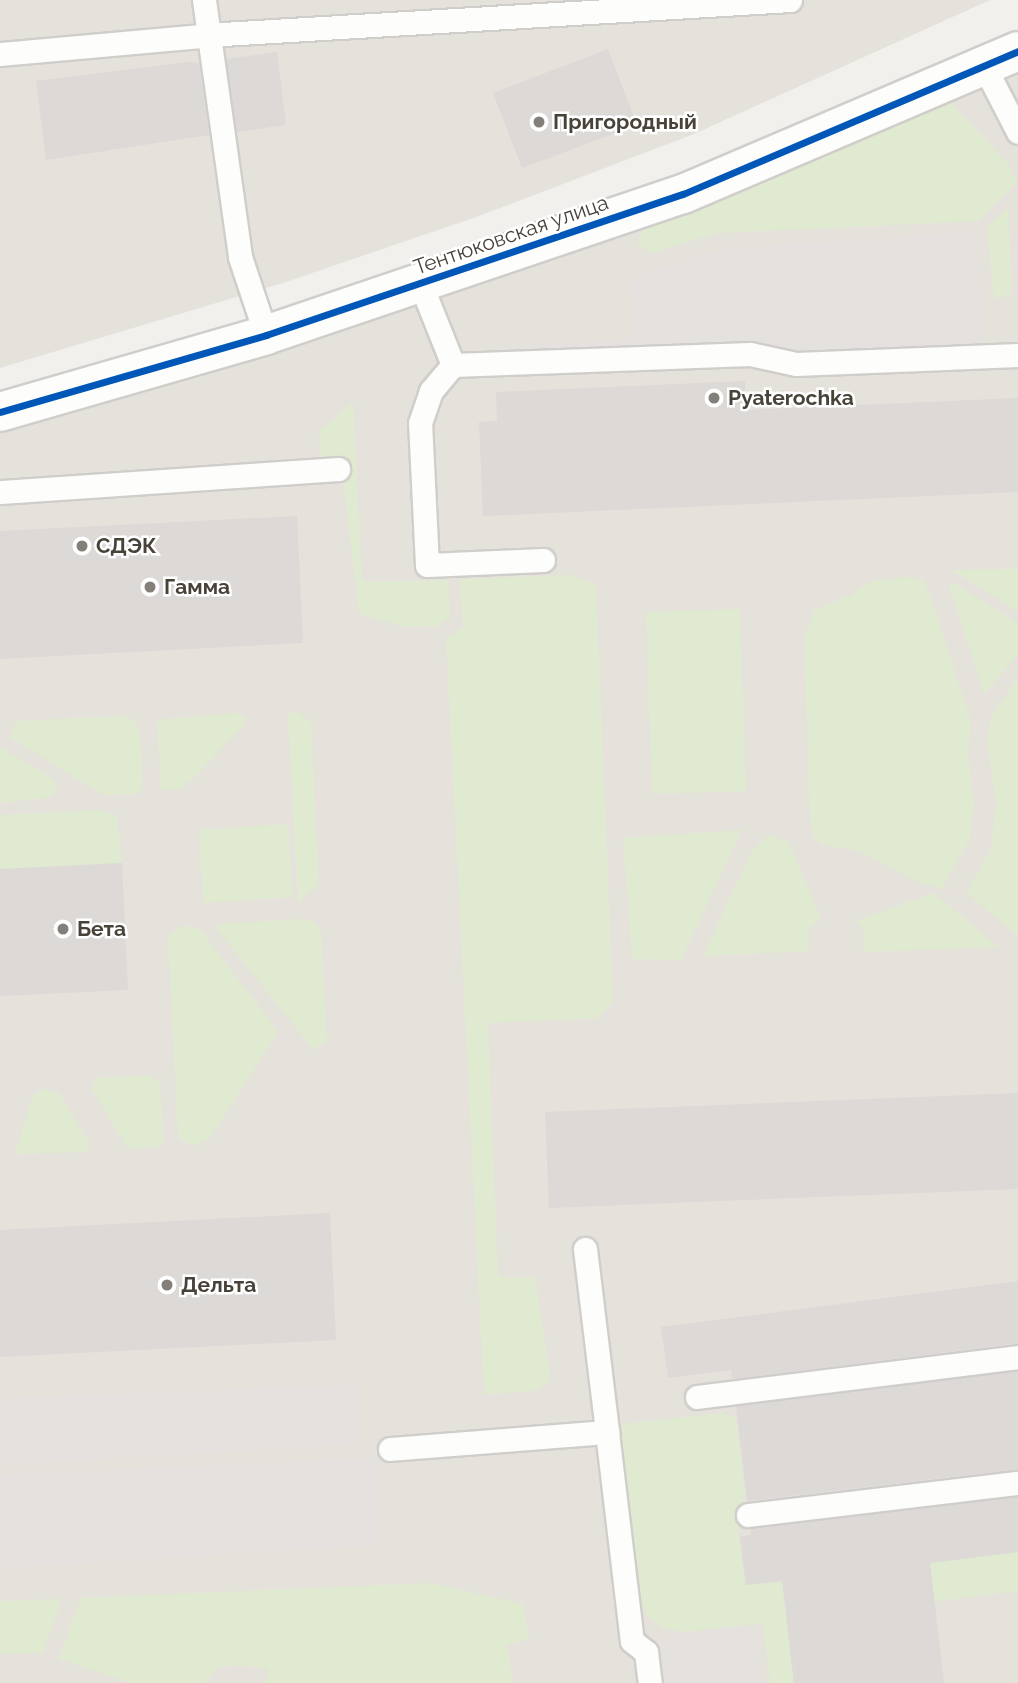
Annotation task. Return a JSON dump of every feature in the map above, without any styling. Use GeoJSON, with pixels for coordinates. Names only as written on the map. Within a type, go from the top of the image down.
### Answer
{"type":"FeatureCollection","features":[{"type":"Feature","properties":{"kind":"street","name":"Тентюковская улица"},"geometry":{"type":"LineString","coordinates":[[0,412],[266,335],[421,285],[692,191],[1018,51]]}},
{"type":"Feature","properties":{"kind":"lane"},"geometry":{"type":"LineString","coordinates":[[204,0],[240,257],[266,335]]}},
{"type":"Feature","properties":{"kind":"lane"},"geometry":{"type":"LineString","coordinates":[[0,54],[208,36],[790,0]]}},
{"type":"Feature","properties":{"kind":"lane"},"geometry":{"type":"LineString","coordinates":[[984,66],[1018,132]]}},
{"type":"Feature","properties":{"kind":"lane"},"geometry":{"type":"LineString","coordinates":[[421,285],[453,365]]}},
{"type":"Feature","properties":{"kind":"lane"},"geometry":{"type":"LineString","coordinates":[[543,560],[427,565],[420,423],[430,391],[453,365],[750,354],[796,365],[1018,355]]}},
{"type":"Feature","properties":{"kind":"lane"},"geometry":{"type":"LineString","coordinates":[[0,492],[338,469]]}},
{"type":"Feature","properties":{"kind":"lane"},"geometry":{"type":"LineString","coordinates":[[584,1249],[632,1641],[646,1652],[650,1683]]}},
{"type":"Feature","properties":{"kind":"lane"},"geometry":{"type":"LineString","coordinates":[[697,1397],[1018,1357]]}},
{"type":"Feature","properties":{"kind":"lane"},"geometry":{"type":"LineString","coordinates":[[390,1450],[607,1432]]}},
{"type":"Feature","properties":{"kind":"lane"},"geometry":{"type":"LineString","coordinates":[[748,1515],[1018,1483]]}},
{"type":"Feature","properties":{"kind":"shaded area"},"geometry":{"type":"Polygon","coordinates":[[[0,0],[990,0],[694,134],[479,216],[286,282],[0,368],[0,0]]]}},
{"type":"Feature","properties":{"kind":"shaded area"},"geometry":{"type":"Polygon","coordinates":[[[1018,55],[1018,1683],[0,1683],[0,414],[216,358],[1018,55]]]}},
{"type":"Feature","properties":{"kind":"shaded area"},"geometry":{"type":"Polygon","coordinates":[[[977,232],[982,366],[782,374],[770,365],[496,371],[495,347],[635,340],[631,278],[724,249],[977,232]]]}},
{"type":"Feature","properties":{"kind":"shaded area"},"geometry":{"type":"Polygon","coordinates":[[[357,1385],[359,1444],[0,1465],[0,1399],[357,1385]]]}},
{"type":"Feature","properties":{"kind":"shaded area"},"geometry":{"type":"Polygon","coordinates":[[[375,1458],[378,1545],[0,1568],[0,1475],[375,1458]]]}},
{"type":"Feature","properties":{"kind":"shaded area"},"geometry":{"type":"Polygon","coordinates":[[[752,1625],[759,1683],[667,1683],[662,1636],[752,1625]]]}},
{"type":"Feature","properties":{"kind":"green space"},"geometry":{"type":"Polygon","coordinates":[[[949,101],[1008,164],[1017,182],[979,221],[718,233],[650,253],[637,242],[648,224],[949,101]]]}},
{"type":"Feature","properties":{"kind":"green space"},"geometry":{"type":"Polygon","coordinates":[[[1008,208],[1012,293],[994,299],[987,228],[1008,208]]]}},
{"type":"Feature","properties":{"kind":"green space"},"geometry":{"type":"Polygon","coordinates":[[[353,402],[362,582],[448,580],[450,617],[438,626],[405,627],[359,614],[341,462],[320,463],[319,432],[353,402]]]}},
{"type":"Feature","properties":{"kind":"green space"},"geometry":{"type":"Polygon","coordinates":[[[1018,569],[1018,612],[952,570],[1018,569]]]}},
{"type":"Feature","properties":{"kind":"green space"},"geometry":{"type":"Polygon","coordinates":[[[569,575],[596,584],[613,1003],[597,1018],[488,1023],[498,1277],[535,1278],[551,1380],[537,1390],[484,1395],[446,637],[463,628],[460,579],[569,575]]]}},
{"type":"Feature","properties":{"kind":"green space"},"geometry":{"type":"Polygon","coordinates":[[[905,577],[922,579],[928,590],[971,721],[968,755],[974,803],[970,838],[942,889],[915,881],[860,851],[824,845],[814,838],[810,821],[804,638],[814,610],[849,596],[869,582],[905,577]]]}},
{"type":"Feature","properties":{"kind":"green space"},"geometry":{"type":"Polygon","coordinates":[[[954,583],[1018,623],[1018,655],[984,694],[949,585],[954,583]]]}},
{"type":"Feature","properties":{"kind":"green space"},"geometry":{"type":"Polygon","coordinates":[[[740,609],[746,791],[652,794],[646,612],[740,609]]]}},
{"type":"Feature","properties":{"kind":"green space"},"geometry":{"type":"Polygon","coordinates":[[[1018,679],[1018,936],[966,892],[991,849],[996,803],[987,740],[992,715],[1018,679]]]}},
{"type":"Feature","properties":{"kind":"green space"},"geometry":{"type":"Polygon","coordinates":[[[298,712],[311,722],[319,884],[298,903],[288,713],[298,712]]]}},
{"type":"Feature","properties":{"kind":"green space"},"geometry":{"type":"Polygon","coordinates":[[[239,713],[246,720],[244,725],[194,778],[178,790],[161,790],[157,720],[239,713]]]}},
{"type":"Feature","properties":{"kind":"green space"},"geometry":{"type":"Polygon","coordinates":[[[120,716],[133,719],[140,731],[143,787],[137,794],[103,795],[10,737],[16,721],[120,716]]]}},
{"type":"Feature","properties":{"kind":"green space"},"geometry":{"type":"Polygon","coordinates":[[[0,747],[53,779],[57,788],[52,797],[0,803],[0,747]]]}},
{"type":"Feature","properties":{"kind":"green space"},"geometry":{"type":"Polygon","coordinates":[[[99,810],[117,816],[122,863],[0,869],[0,815],[99,810]]]}},
{"type":"Feature","properties":{"kind":"green space"},"geometry":{"type":"Polygon","coordinates":[[[288,824],[293,897],[203,903],[199,830],[288,824]]]}},
{"type":"Feature","properties":{"kind":"green space"},"geometry":{"type":"Polygon","coordinates":[[[742,830],[681,960],[632,959],[623,838],[742,830]]]}},
{"type":"Feature","properties":{"kind":"green space"},"geometry":{"type":"Polygon","coordinates":[[[769,835],[789,842],[821,919],[809,929],[809,951],[703,956],[752,850],[769,835]]]}},
{"type":"Feature","properties":{"kind":"green space"},"geometry":{"type":"Polygon","coordinates":[[[934,893],[998,947],[863,952],[863,929],[856,921],[934,893]]]}},
{"type":"Feature","properties":{"kind":"green space"},"geometry":{"type":"Polygon","coordinates":[[[304,919],[314,921],[321,930],[327,1042],[314,1050],[216,928],[218,924],[304,919]]]}},
{"type":"Feature","properties":{"kind":"green space"},"geometry":{"type":"Polygon","coordinates":[[[183,925],[200,929],[278,1032],[209,1139],[195,1146],[178,1138],[168,936],[183,925]]]}},
{"type":"Feature","properties":{"kind":"green space"},"geometry":{"type":"Polygon","coordinates":[[[152,1075],[160,1084],[164,1142],[158,1147],[128,1149],[91,1088],[97,1078],[152,1075]]]}},
{"type":"Feature","properties":{"kind":"green space"},"geometry":{"type":"Polygon","coordinates":[[[42,1089],[59,1093],[89,1142],[86,1152],[15,1154],[32,1097],[42,1089]]]}},
{"type":"Feature","properties":{"kind":"green space"},"geometry":{"type":"Polygon","coordinates":[[[722,1413],[736,1418],[745,1494],[738,1528],[745,1585],[1018,1552],[1018,1591],[787,1620],[794,1683],[770,1683],[763,1623],[684,1632],[663,1628],[647,1615],[638,1595],[619,1432],[623,1424],[722,1413]]]}},
{"type":"Feature","properties":{"kind":"green space"},"geometry":{"type":"Polygon","coordinates":[[[429,1583],[523,1604],[529,1640],[507,1644],[513,1683],[265,1683],[269,1669],[242,1665],[218,1667],[204,1683],[130,1683],[59,1659],[81,1598],[429,1583]]]}},
{"type":"Feature","properties":{"kind":"green space"},"geometry":{"type":"Polygon","coordinates":[[[62,1599],[43,1653],[0,1654],[0,1601],[62,1599]]]}},
{"type":"Feature","properties":{"kind":"building"},"geometry":{"type":"Polygon","coordinates":[[[608,49],[637,125],[522,168],[493,93],[608,49]]]}},
{"type":"Feature","properties":{"kind":"building"},"geometry":{"type":"Polygon","coordinates":[[[277,52],[286,125],[237,132],[226,59],[277,52]]]}},
{"type":"Feature","properties":{"kind":"building"},"geometry":{"type":"Polygon","coordinates":[[[188,62],[199,63],[209,135],[46,160],[36,81],[188,62]]]}},
{"type":"Feature","properties":{"kind":"building"},"geometry":{"type":"Polygon","coordinates":[[[745,381],[745,410],[1018,398],[1018,492],[483,516],[479,422],[497,421],[496,392],[745,381]]]}},
{"type":"Feature","properties":{"kind":"building","name":"Гамма"},"geometry":{"type":"Polygon","coordinates":[[[297,516],[303,643],[0,659],[0,531],[297,516]]]}},
{"type":"Feature","properties":{"kind":"building","name":"Бета"},"geometry":{"type":"Polygon","coordinates":[[[122,863],[128,990],[0,996],[0,869],[122,863]]]}},
{"type":"Feature","properties":{"kind":"building"},"geometry":{"type":"Polygon","coordinates":[[[1018,1093],[1018,1189],[549,1208],[545,1112],[1018,1093]]]}},
{"type":"Feature","properties":{"kind":"building","name":"Дельта"},"geometry":{"type":"Polygon","coordinates":[[[330,1213],[336,1340],[0,1357],[0,1230],[330,1213]]]}},
{"type":"Feature","properties":{"kind":"building"},"geometry":{"type":"Polygon","coordinates":[[[1018,1281],[1018,1343],[732,1379],[731,1370],[668,1378],[661,1327],[1018,1281]]]}},
{"type":"Feature","properties":{"kind":"building"},"geometry":{"type":"Polygon","coordinates":[[[1018,1371],[1018,1469],[747,1501],[736,1406],[1018,1371]]]}},
{"type":"Feature","properties":{"kind":"building"},"geometry":{"type":"Polygon","coordinates":[[[1018,1497],[1018,1552],[930,1563],[944,1683],[794,1683],[782,1581],[746,1585],[740,1537],[751,1535],[751,1529],[1018,1497]]]}},
{"type":"Feature","properties":{"kind":"cycle path"},"geometry":{"type":"LineString","coordinates":[[0,412],[266,335],[683,194],[1018,51]]}},
{"type":"Feature","properties":{"kind":"place","name":"Пригородный"},"geometry":{"type":"Point","coordinates":[539,122]}},
{"type":"Feature","properties":{"kind":"place","name":"Pyaterochka"},"geometry":{"type":"Point","coordinates":[714,398]}},
{"type":"Feature","properties":{"kind":"place","name":"СДЭК"},"geometry":{"type":"Point","coordinates":[82,546]}},
{"type":"Feature","properties":{"kind":"place","name":"Гамма"},"geometry":{"type":"Point","coordinates":[150,587]}},
{"type":"Feature","properties":{"kind":"place","name":"Бета"},"geometry":{"type":"Point","coordinates":[63,929]}},
{"type":"Feature","properties":{"kind":"place","name":"Дельта"},"geometry":{"type":"Point","coordinates":[167,1285]}}]}
